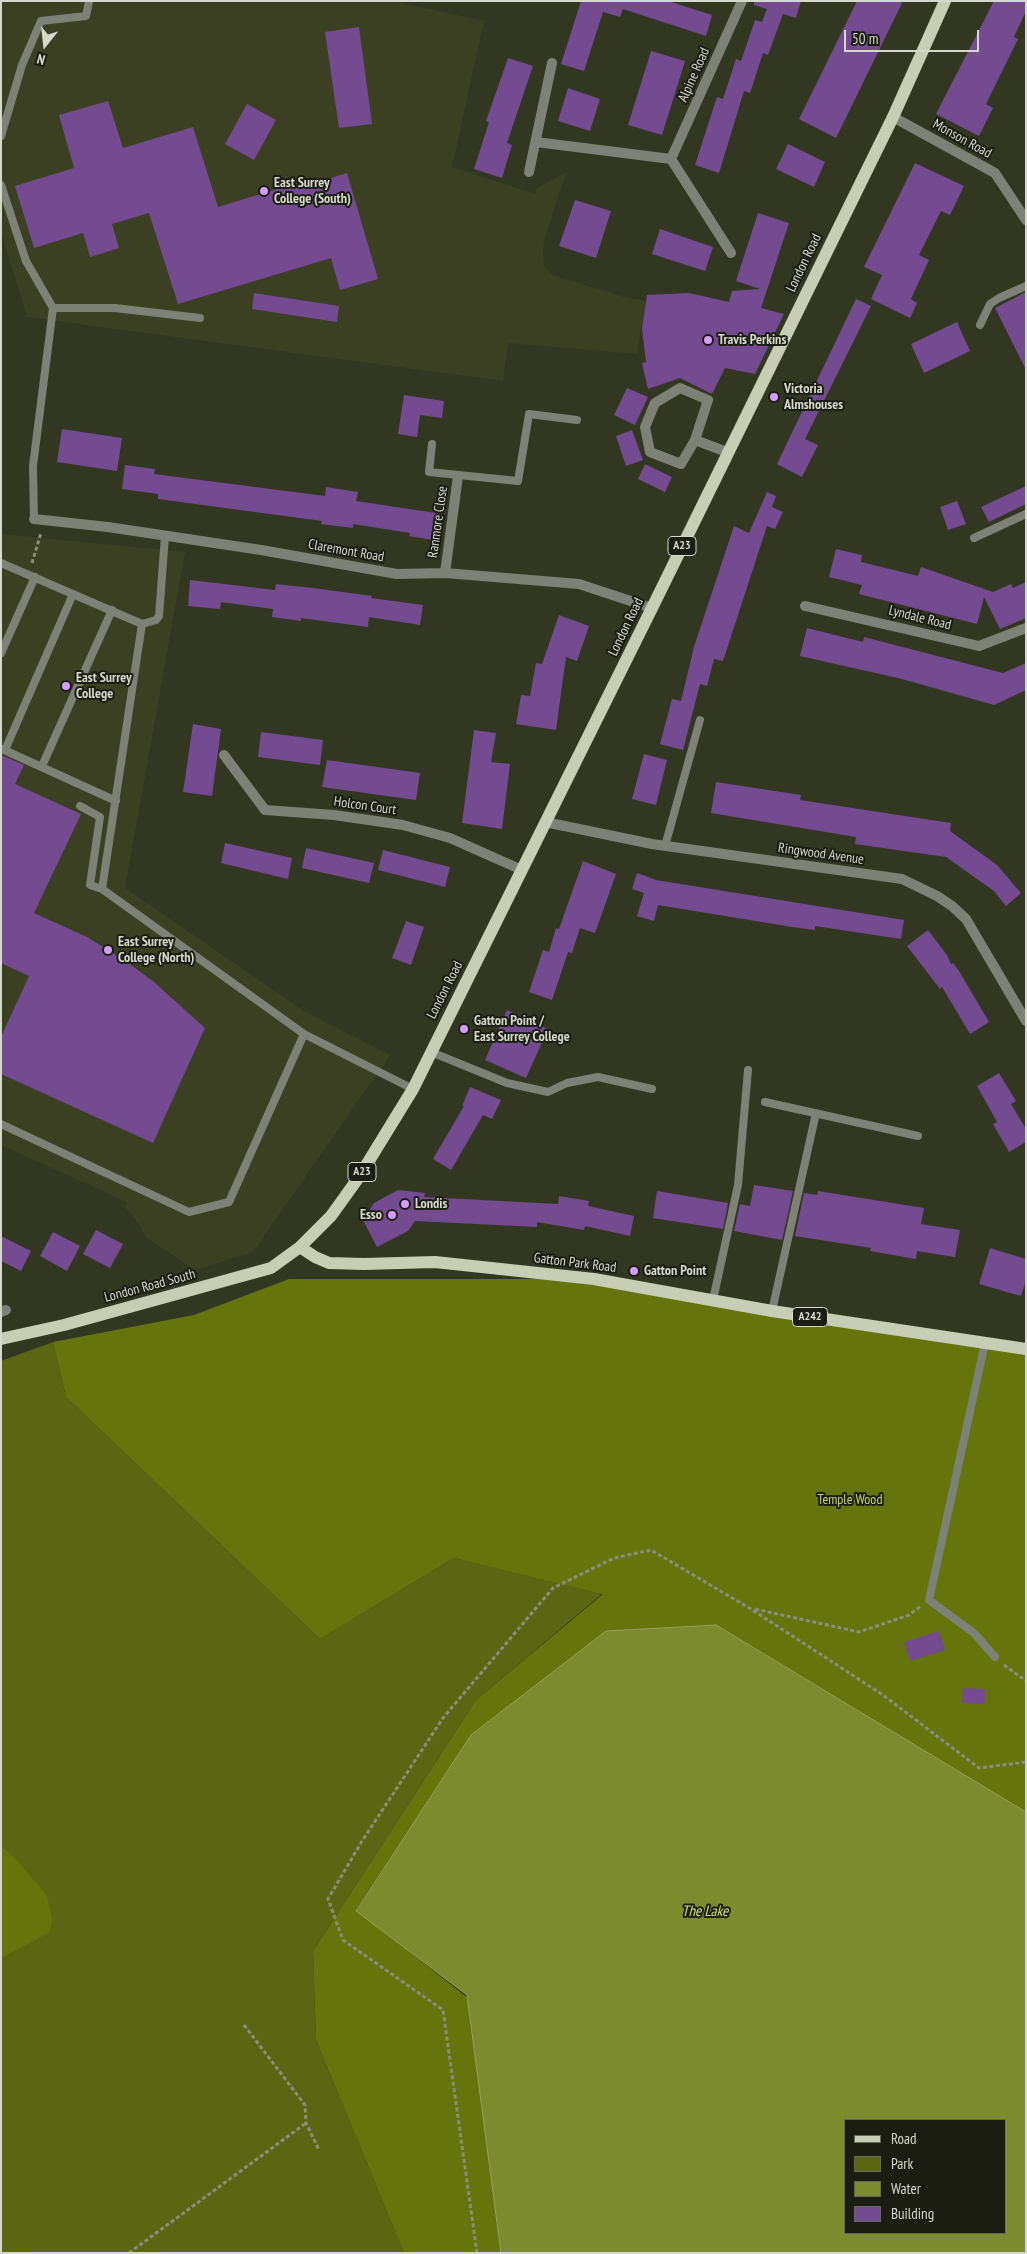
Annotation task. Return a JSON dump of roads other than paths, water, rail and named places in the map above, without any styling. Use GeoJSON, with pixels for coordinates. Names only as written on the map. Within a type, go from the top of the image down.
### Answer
{"type":"FeatureCollection","features":[{"type":"Feature","properties":{"kind":"main road","name":"London Road"},"geometry":{"type":"LineString","coordinates":[[300,1247],[332,1216],[359,1177],[413,1088],[652,608],[893,117],[946,1]]}},
{"type":"Feature","properties":{"kind":"main road","name":"Gatton Park Road"},"geometry":{"type":"LineString","coordinates":[[300,1247],[315,1257],[329,1262],[364,1264],[434,1262],[594,1279],[772,1311],[1026,1349]]}},
{"type":"Feature","properties":{"kind":"main road","name":"London Road South"},"geometry":{"type":"LineString","coordinates":[[1,1339],[64,1325],[272,1268],[300,1247]]}},
{"type":"Feature","properties":{"kind":"street","name":"Alpine Road"},"geometry":{"type":"LineString","coordinates":[[671,159],[742,1]]}},
{"type":"Feature","properties":{"kind":"street"},"geometry":{"type":"LineString","coordinates":[[529,172],[552,63]]}},
{"type":"Feature","properties":{"kind":"street","name":"Monson Road"},"geometry":{"type":"LineString","coordinates":[[893,117],[995,173],[1026,220]]}},
{"type":"Feature","properties":{"kind":"street"},"geometry":{"type":"LineString","coordinates":[[536,142],[671,159],[731,253]]}},
{"type":"Feature","properties":{"kind":"street"},"geometry":{"type":"LineString","coordinates":[[680,388],[708,400],[695,440],[681,464],[650,452],[645,427],[655,403],[680,388]]}},
{"type":"Feature","properties":{"kind":"street"},"geometry":{"type":"LineString","coordinates":[[695,440],[727,452]]}},
{"type":"Feature","properties":{"kind":"street","name":"Ranmore Close"},"geometry":{"type":"LineString","coordinates":[[445,573],[458,476]]}},
{"type":"Feature","properties":{"kind":"street","name":"Claremont Road"},"geometry":{"type":"LineString","coordinates":[[39,519],[261,550],[397,574],[445,573],[579,584],[652,608]]}},
{"type":"Feature","properties":{"kind":"street","name":"Lyndale Road"},"geometry":{"type":"LineString","coordinates":[[805,606],[979,646],[1026,628]]}},
{"type":"Feature","properties":{"kind":"street","name":"Holcon Court"},"geometry":{"type":"LineString","coordinates":[[224,756],[265,810],[334,815],[403,825],[450,838],[522,870]]}},
{"type":"Feature","properties":{"kind":"street","name":"Ringwood Avenue"},"geometry":{"type":"LineString","coordinates":[[545,822],[665,846],[902,879],[920,887],[952,906],[966,919],[1026,1021]]}},
{"type":"Feature","properties":{"kind":"lane"},"geometry":{"type":"LineString","coordinates":[[1,136],[22,64],[41,21],[86,16],[89,1]]}},
{"type":"Feature","properties":{"kind":"lane"},"geometry":{"type":"LineString","coordinates":[[1,185],[26,261],[54,308],[33,466],[39,519]]}},
{"type":"Feature","properties":{"kind":"lane"},"geometry":{"type":"LineString","coordinates":[[980,325],[990,304],[1026,286]]}},
{"type":"Feature","properties":{"kind":"lane"},"geometry":{"type":"LineString","coordinates":[[54,308],[115,308],[200,318]]}},
{"type":"Feature","properties":{"kind":"lane"},"geometry":{"type":"LineString","coordinates":[[432,444],[429,472],[518,481],[529,414],[577,420]]}},
{"type":"Feature","properties":{"kind":"lane"},"geometry":{"type":"LineString","coordinates":[[974,538],[1026,514]]}},
{"type":"Feature","properties":{"kind":"lane"},"geometry":{"type":"LineString","coordinates":[[1,563],[142,624],[156,620],[159,616],[164,536]]}},
{"type":"Feature","properties":{"kind":"lane"},"geometry":{"type":"LineString","coordinates":[[1,653],[32,576]]}},
{"type":"Feature","properties":{"kind":"lane"},"geometry":{"type":"LineString","coordinates":[[73,594],[3,749],[116,801]]}},
{"type":"Feature","properties":{"kind":"lane"},"geometry":{"type":"LineString","coordinates":[[42,766],[112,610]]}},
{"type":"Feature","properties":{"kind":"lane"},"geometry":{"type":"LineString","coordinates":[[102,889],[142,624]]}},
{"type":"Feature","properties":{"kind":"lane"},"geometry":{"type":"LineString","coordinates":[[665,846],[700,720]]}},
{"type":"Feature","properties":{"kind":"lane"},"geometry":{"type":"LineString","coordinates":[[80,806],[100,817],[90,885],[102,889],[304,1034],[413,1088]]}},
{"type":"Feature","properties":{"kind":"lane"},"geometry":{"type":"LineString","coordinates":[[1,1124],[189,1212],[228,1202],[304,1034]]}},
{"type":"Feature","properties":{"kind":"lane"},"geometry":{"type":"LineString","coordinates":[[431,1052],[507,1083],[548,1092],[567,1083],[598,1077],[652,1089]]}},
{"type":"Feature","properties":{"kind":"lane"},"geometry":{"type":"LineString","coordinates":[[713,1300],[738,1185],[748,1070]]}},
{"type":"Feature","properties":{"kind":"lane"},"geometry":{"type":"LineString","coordinates":[[764,1102],[918,1136]]}},
{"type":"Feature","properties":{"kind":"lane"},"geometry":{"type":"LineString","coordinates":[[772,1311],[816,1113]]}},
{"type":"Feature","properties":{"kind":"lane"},"geometry":{"type":"LineString","coordinates":[[985,1343],[929,1600],[974,1633],[995,1657]]}},
{"type":"Feature","properties":{"kind":"water","name":"The Lake"},"geometry":{"type":"Polygon","coordinates":[[[716,1625],[1026,1812],[1026,2253],[501,2253],[467,1995],[356,1911],[471,1735],[606,1631],[716,1625]]]}},
{"type":"Feature","properties":{"kind":"place","name":"East Surrey College (South)"},"geometry":{"type":"Point","coordinates":[264,191]}},
{"type":"Feature","properties":{"kind":"place","name":"Travis Perkins"},"geometry":{"type":"Point","coordinates":[708,340]}},
{"type":"Feature","properties":{"kind":"place","name":"Victoria Almshouses"},"geometry":{"type":"Point","coordinates":[774,397]}},
{"type":"Feature","properties":{"kind":"place","name":"East Surrey College"},"geometry":{"type":"Point","coordinates":[66,686]}},
{"type":"Feature","properties":{"kind":"place","name":"East Surrey College (North)"},"geometry":{"type":"Point","coordinates":[108,950]}},
{"type":"Feature","properties":{"kind":"place","name":"Gatton Point / East Surrey College"},"geometry":{"type":"Point","coordinates":[464,1029]}},
{"type":"Feature","properties":{"kind":"place","name":"Londis"},"geometry":{"type":"Point","coordinates":[405,1204]}},
{"type":"Feature","properties":{"kind":"place","name":"Esso"},"geometry":{"type":"Point","coordinates":[392,1215]}},
{"type":"Feature","properties":{"kind":"place","name":"Gatton Point"},"geometry":{"type":"Point","coordinates":[634,1271]}},
{"type":"Feature","properties":{"kind":"park label","name":"Temple Wood"},"geometry":{"type":"Point","coordinates":[850,1500]}}]}
